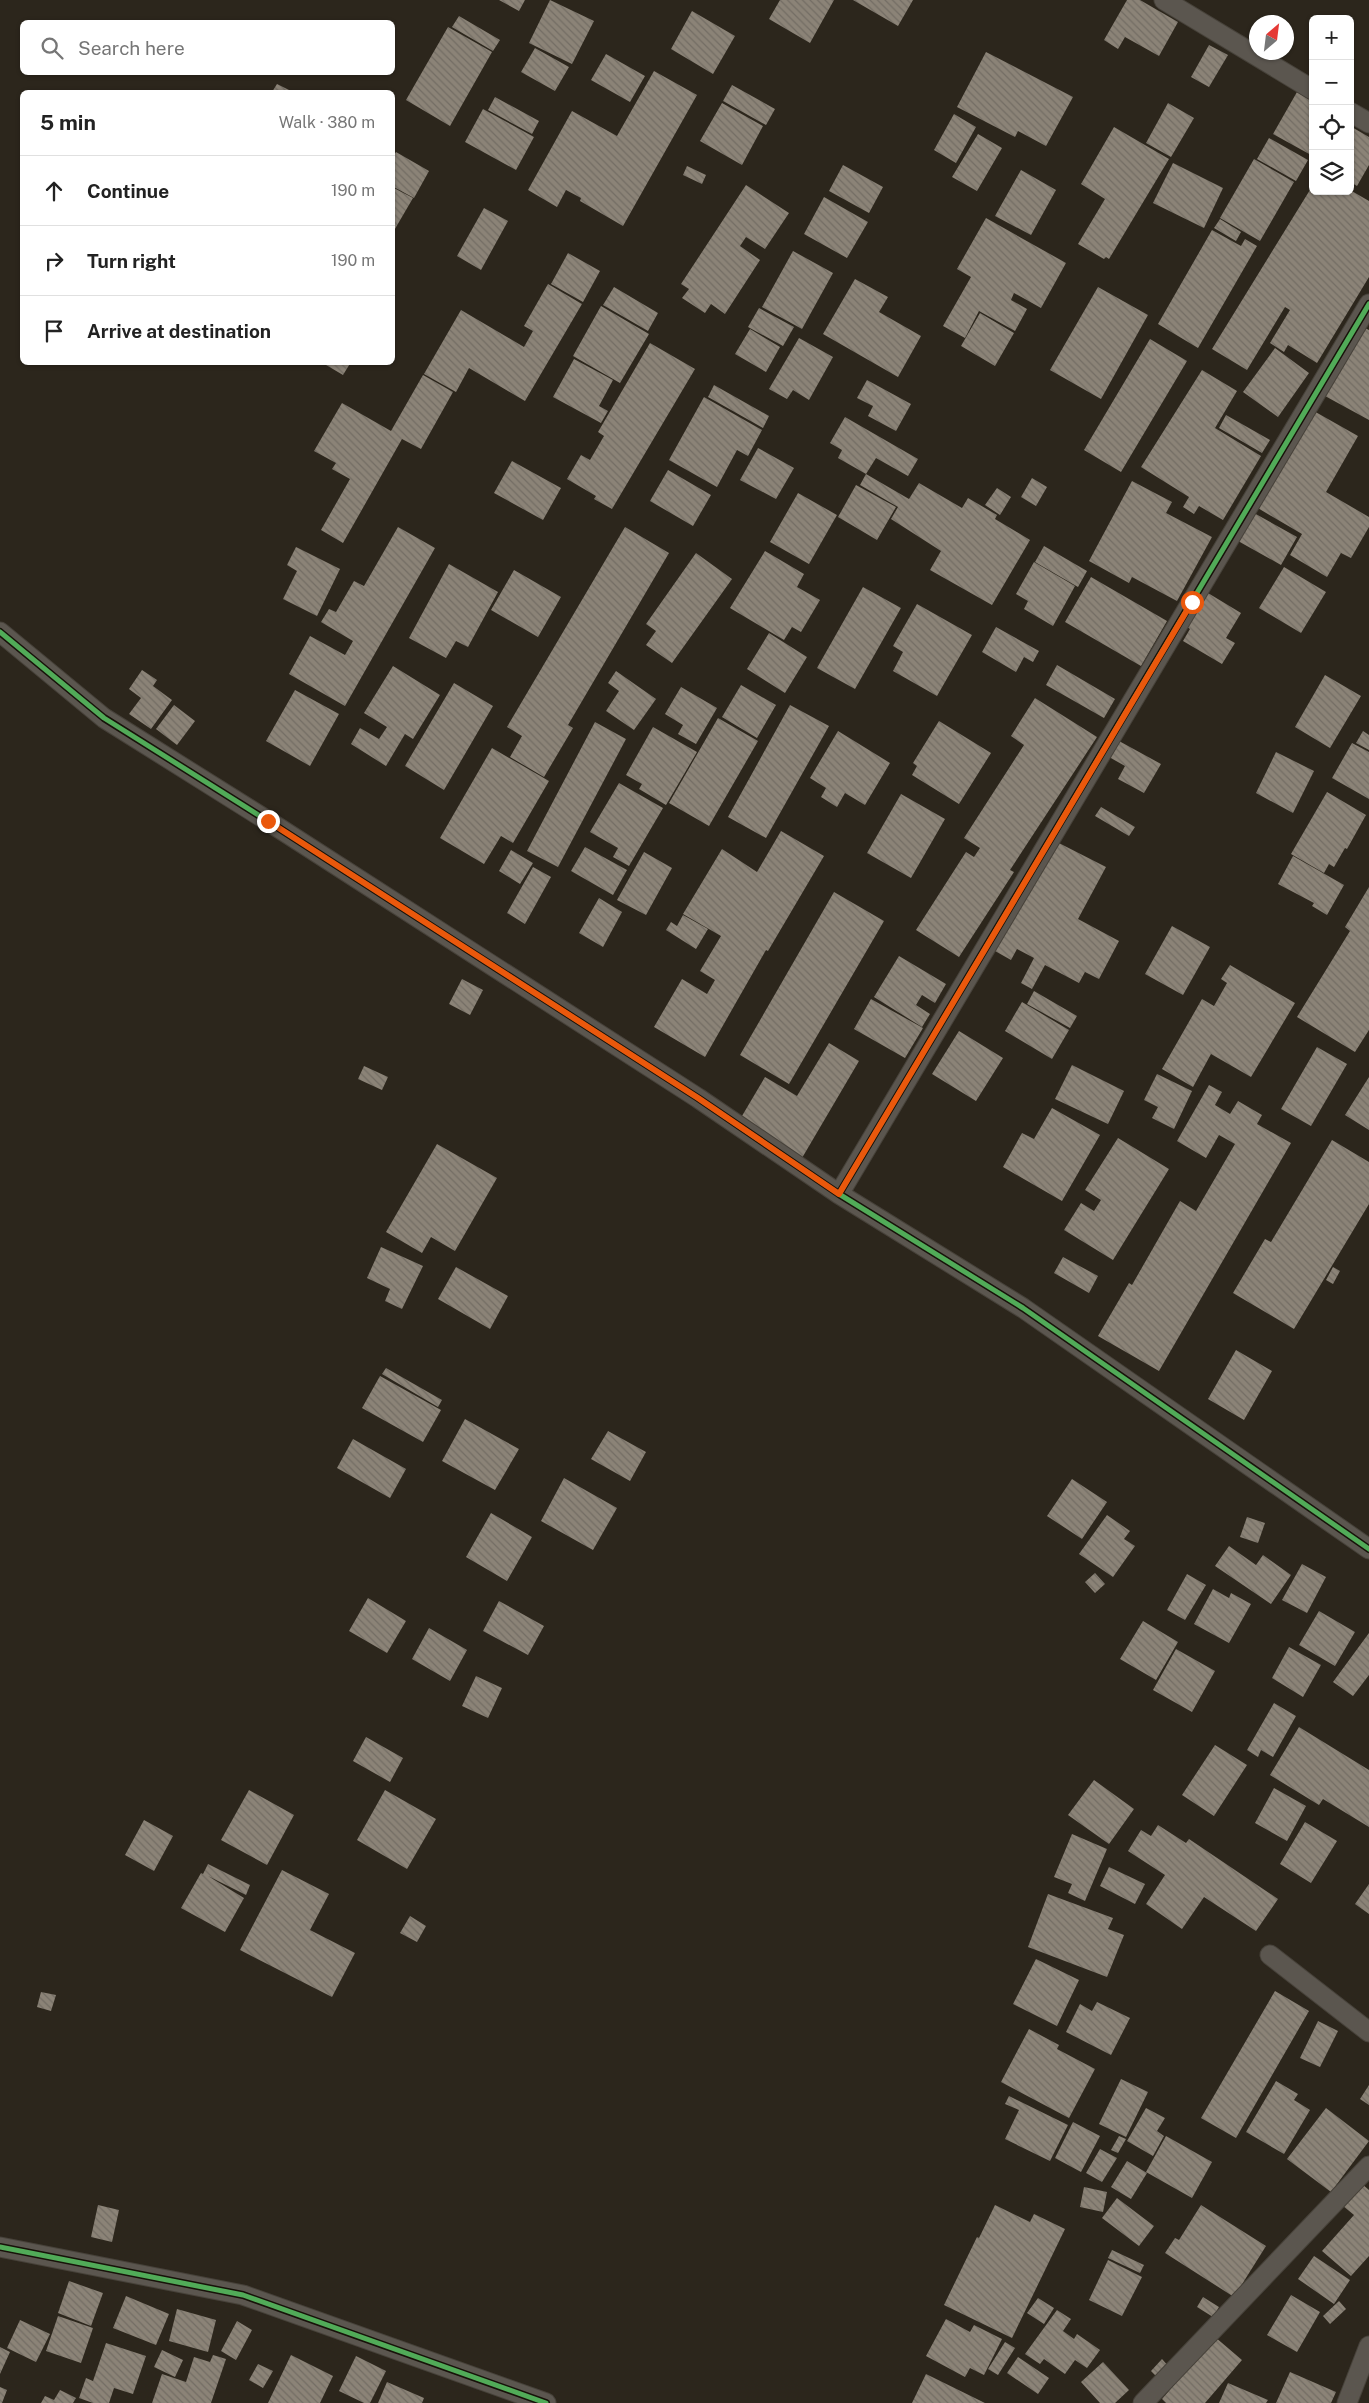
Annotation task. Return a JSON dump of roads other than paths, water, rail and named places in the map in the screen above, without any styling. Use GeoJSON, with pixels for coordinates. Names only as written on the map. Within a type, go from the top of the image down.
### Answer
{"type":"FeatureCollection","features":[{"type":"Feature","properties":{"kind":"street"},"geometry":{"type":"LineString","coordinates":[[1164,0],[1309,88]]}},
{"type":"Feature","properties":{"kind":"street"},"geometry":{"type":"LineString","coordinates":[[1354,114],[1369,123]]}},
{"type":"Feature","properties":{"kind":"street"},"geometry":{"type":"LineString","coordinates":[[839,1194],[1369,304]]}},
{"type":"Feature","properties":{"kind":"street"},"geometry":{"type":"LineString","coordinates":[[0,632],[104,718],[268,821],[698,1098],[839,1194],[1023,1308],[1369,1549]]}},
{"type":"Feature","properties":{"kind":"street"},"geometry":{"type":"LineString","coordinates":[[1270,1955],[1369,2032]]}},
{"type":"Feature","properties":{"kind":"street"},"geometry":{"type":"LineString","coordinates":[[1143,2403],[1369,2166]]}},
{"type":"Feature","properties":{"kind":"street"},"geometry":{"type":"LineString","coordinates":[[0,2247],[242,2294],[546,2403]]}},
{"type":"Feature","properties":{"kind":"street"},"geometry":{"type":"LineString","coordinates":[[1347,2403],[1369,2346]]}}]}
